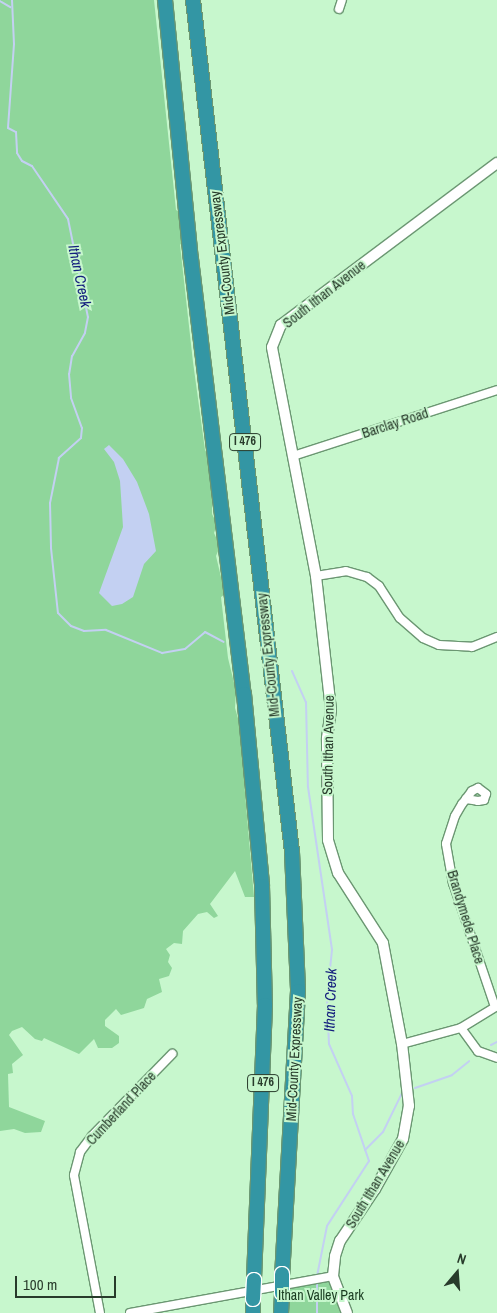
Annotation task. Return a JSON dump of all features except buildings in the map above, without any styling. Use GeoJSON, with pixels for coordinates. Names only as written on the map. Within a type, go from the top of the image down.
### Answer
{"type":"FeatureCollection","features":[{"type":"Feature","properties":{"kind":"highway","name":"Mid-County Expressway"},"geometry":{"type":"LineString","coordinates":[[165,0],[260,857],[265,1005],[253,1313]]}},
{"type":"Feature","properties":{"kind":"highway","name":"Mid-County Expressway"},"geometry":{"type":"LineString","coordinates":[[193,0],[292,852],[298,991],[281,1313]]}},
{"type":"Feature","properties":{"kind":"street"},"geometry":{"type":"LineString","coordinates":[[339,9],[342,0]]}},
{"type":"Feature","properties":{"kind":"street","name":"South Ithan Avenue"},"geometry":{"type":"LineString","coordinates":[[333,1276],[340,1241],[375,1189],[408,1124],[409,1106],[402,1044],[383,943],[338,873],[328,840],[327,738],[331,710],[316,576],[272,347],[281,325],[497,163]]}},
{"type":"Feature","properties":{"kind":"street","name":"Barclay Road"},"geometry":{"type":"LineString","coordinates":[[292,456],[496,391]]}},
{"type":"Feature","properties":{"kind":"street"},"geometry":{"type":"LineString","coordinates":[[316,576],[346,571],[367,577],[379,586],[400,618],[423,638],[439,645],[472,647],[497,637]]}},
{"type":"Feature","properties":{"kind":"street","name":"Brandymede Place"},"geometry":{"type":"LineString","coordinates":[[466,799],[455,816],[446,844],[453,883],[496,1007]]}},
{"type":"Feature","properties":{"kind":"street"},"geometry":{"type":"LineString","coordinates":[[402,1044],[461,1028],[496,1007]]}},
{"type":"Feature","properties":{"kind":"street"},"geometry":{"type":"LineString","coordinates":[[461,1028],[478,1051],[497,1058]]}},
{"type":"Feature","properties":{"kind":"street","name":"Cumberland Place"},"geometry":{"type":"LineString","coordinates":[[100,1313],[74,1174],[80,1152],[92,1136],[172,1054]]}},
{"type":"Feature","properties":{"kind":"street"},"geometry":{"type":"LineString","coordinates":[[130,1313],[333,1276],[347,1313]]}},
{"type":"Feature","properties":{"kind":"green space"},"geometry":{"type":"Polygon","coordinates":[[[0,0],[154,0],[176,210],[181,213],[180,233],[184,239],[180,245],[193,362],[205,450],[212,462],[212,514],[217,524],[214,533],[220,546],[216,556],[225,594],[221,597],[228,658],[236,691],[235,708],[244,739],[244,781],[254,897],[245,897],[235,871],[210,904],[218,916],[214,918],[207,912],[198,914],[183,931],[182,944],[174,943],[166,949],[170,955],[168,962],[172,968],[169,976],[159,979],[162,992],[147,999],[144,1008],[121,1015],[116,1009],[105,1020],[105,1026],[119,1036],[119,1043],[112,1048],[98,1048],[94,1039],[79,1054],[44,1038],[42,1041],[35,1039],[22,1027],[12,1031],[9,1035],[23,1055],[12,1064],[13,1073],[8,1074],[9,1107],[45,1121],[41,1132],[25,1133],[14,1129],[0,1131],[0,0]]]}},
{"type":"Feature","properties":{"kind":"green space","name":"Ithan Valley Park"},"geometry":{"type":"Polygon","coordinates":[[[333,1276],[347,1313],[282,1313],[282,1281],[333,1276]]]}},
{"type":"Feature","properties":{"kind":"water"},"geometry":{"type":"Polygon","coordinates":[[[109,445],[123,459],[137,482],[149,514],[156,551],[144,564],[133,597],[122,604],[112,606],[99,593],[123,527],[120,481],[114,462],[104,449],[109,445]]]}},
{"type":"Feature","properties":{"kind":"waterway","name":"Ithan Creek"},"geometry":{"type":"LineString","coordinates":[[12,0],[14,44],[8,128],[16,132],[17,153],[22,161],[32,166],[68,219],[88,317],[85,333],[72,356],[69,374],[71,398],[82,428],[81,438],[59,458],[50,503],[51,548],[58,613],[71,626],[84,631],[106,630],[162,653],[185,649],[205,632],[224,642]]}},
{"type":"Feature","properties":{"kind":"waterway"},"geometry":{"type":"LineString","coordinates":[[0,1],[10,7]]}},
{"type":"Feature","properties":{"kind":"waterway","name":"Ithan Creek"},"geometry":{"type":"LineString","coordinates":[[292,671],[306,702],[308,787],[332,950],[327,997],[329,1044],[352,1096],[353,1114],[369,1161],[327,1226],[317,1276]]}},
{"type":"Feature","properties":{"kind":"waterway"},"geometry":{"type":"LineString","coordinates":[[491,1045],[497,1042]]}},
{"type":"Feature","properties":{"kind":"waterway"},"geometry":{"type":"LineString","coordinates":[[415,1088],[452,1075],[469,1061]]}},
{"type":"Feature","properties":{"kind":"waterway"},"geometry":{"type":"LineString","coordinates":[[365,1150],[383,1132],[402,1093]]}},
{"type":"Feature","properties":{"kind":"waterway","name":"Ithan Creek"},"geometry":{"type":"LineString","coordinates":[[317,1280],[317,1313]]}}]}
